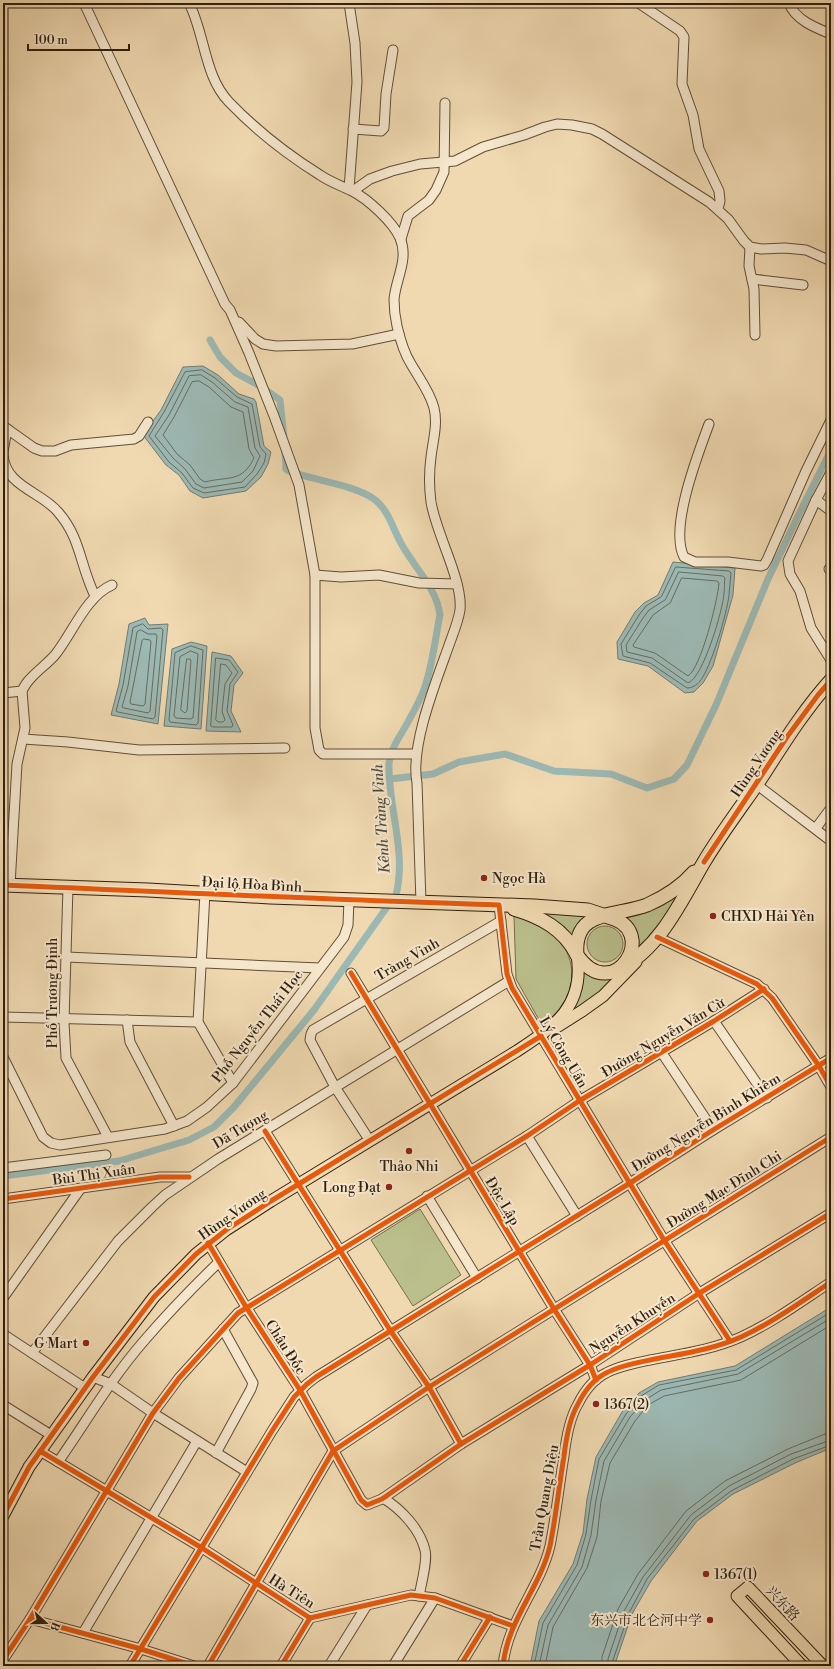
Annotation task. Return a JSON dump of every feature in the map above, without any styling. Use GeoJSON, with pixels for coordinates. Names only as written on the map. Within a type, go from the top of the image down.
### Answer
{"type":"FeatureCollection","features":[{"type":"Feature","properties":{"kind":"highway","name":"Hùng Vương"},"geometry":{"type":"LineString","coordinates":[[704,862],[804,713],[831,680]]}},
{"type":"Feature","properties":{"kind":"highway"},"geometry":{"type":"LineString","coordinates":[[577,955],[577,937],[581,928],[588,922],[602,916],[637,908],[654,902],[672,892],[689,878],[704,862]]}},
{"type":"Feature","properties":{"kind":"highway"},"geometry":{"type":"LineString","coordinates":[[499,905],[530,914],[549,923],[562,934],[588,969],[605,974],[613,972],[625,965],[646,950],[686,896],[704,862]]}},
{"type":"Feature","properties":{"kind":"highway","name":"Đại lộ Hòa Bình"},"geometry":{"type":"LineString","coordinates":[[7,885],[205,893],[270,898],[499,905]]}},
{"type":"Feature","properties":{"kind":"highway"},"geometry":{"type":"LineString","coordinates":[[499,905],[534,906],[602,916],[626,928],[632,941],[632,950],[625,965]]}},
{"type":"Feature","properties":{"kind":"highway"},"geometry":{"type":"LineString","coordinates":[[602,916],[637,908]]}},
{"type":"Feature","properties":{"kind":"main road"},"geometry":{"type":"LineString","coordinates":[[541,1036],[570,1020],[611,989],[646,950]]}},
{"type":"Feature","properties":{"kind":"main road"},"geometry":{"type":"LineString","coordinates":[[541,1036],[559,1021],[571,1001],[578,978],[579,967],[577,955]]}},
{"type":"Feature","properties":{"kind":"main road"},"geometry":{"type":"LineString","coordinates":[[611,989],[625,965]]}},
{"type":"Feature","properties":{"kind":"main road","name":"Hùng Vương"},"geometry":{"type":"LineString","coordinates":[[3,1516],[20,1482],[51,1435],[154,1297],[181,1268],[208,1244],[244,1218],[541,1036]]}},
{"type":"Feature","properties":{"kind":"main road","name":"兴东路"},"geometry":{"type":"LineString","coordinates":[[802,1666],[737,1596],[748,1587],[823,1666]]}},
{"type":"Feature","properties":{"kind":"street"},"geometry":{"type":"LineString","coordinates":[[84,3],[202,257],[225,304],[243,328],[254,339],[263,344],[276,346],[352,344],[399,334]]}},
{"type":"Feature","properties":{"kind":"street"},"geometry":{"type":"LineString","coordinates":[[189,3],[198,24],[210,68],[223,95],[257,128],[288,153],[322,177],[351,190],[374,208],[394,228],[401,239],[404,253],[394,298],[395,315],[406,355],[427,392],[434,408],[436,427],[429,478],[431,503],[436,526],[457,584],[460,610],[432,695],[416,754],[421,903]]}},
{"type":"Feature","properties":{"kind":"street"},"geometry":{"type":"LineString","coordinates":[[349,3],[355,43],[357,82],[353,129],[351,190]]}},
{"type":"Feature","properties":{"kind":"street"},"geometry":{"type":"LineString","coordinates":[[789,3],[793,11],[803,19],[831,34]]}},
{"type":"Feature","properties":{"kind":"street"},"geometry":{"type":"LineString","coordinates":[[640,4],[680,31],[684,38],[682,84],[693,115],[700,149],[719,191],[720,201],[718,209]]}},
{"type":"Feature","properties":{"kind":"street"},"geometry":{"type":"LineString","coordinates":[[353,129],[380,131],[384,128],[386,94],[393,50]]}},
{"type":"Feature","properties":{"kind":"street"},"geometry":{"type":"LineString","coordinates":[[401,239],[408,216],[429,200],[436,190],[444,172],[445,103]]}},
{"type":"Feature","properties":{"kind":"street"},"geometry":{"type":"LineString","coordinates":[[351,190],[370,179],[392,171],[420,164],[456,161],[483,147],[545,127],[557,124],[572,125],[592,129],[602,134],[658,168],[718,209],[728,219],[750,247],[806,250],[831,261]]}},
{"type":"Feature","properties":{"kind":"street"},"geometry":{"type":"LineString","coordinates":[[750,247],[750,266],[754,289],[755,336]]}},
{"type":"Feature","properties":{"kind":"street"},"geometry":{"type":"LineString","coordinates":[[752,279],[803,286]]}},
{"type":"Feature","properties":{"kind":"street"},"geometry":{"type":"LineString","coordinates":[[230,310],[254,365],[299,485],[315,575],[315,728],[319,750],[323,754],[416,754]]}},
{"type":"Feature","properties":{"kind":"street"},"geometry":{"type":"LineString","coordinates":[[709,424],[694,467],[683,509],[680,537],[682,553],[684,557],[695,562],[728,562],[761,566],[768,560],[806,470],[831,420]]}},
{"type":"Feature","properties":{"kind":"street"},"geometry":{"type":"LineString","coordinates":[[5,427],[34,448],[50,452],[71,445],[134,439],[139,436],[148,422]]}},
{"type":"Feature","properties":{"kind":"street"},"geometry":{"type":"LineString","coordinates":[[5,427],[3,453],[4,460],[14,479],[21,486],[51,505],[58,512],[75,536],[86,577],[95,596]]}},
{"type":"Feature","properties":{"kind":"street"},"geometry":{"type":"LineString","coordinates":[[831,472],[816,500],[788,561],[789,568],[800,591],[811,628],[831,660]]}},
{"type":"Feature","properties":{"kind":"street"},"geometry":{"type":"LineString","coordinates":[[816,500],[831,511]]}},
{"type":"Feature","properties":{"kind":"street"},"geometry":{"type":"LineString","coordinates":[[315,575],[341,578],[379,574],[419,583],[457,584]]}},
{"type":"Feature","properties":{"kind":"street"},"geometry":{"type":"LineString","coordinates":[[7,885],[17,764],[26,728],[22,691],[30,679],[45,667],[67,639],[95,596],[103,588],[112,585]]}},
{"type":"Feature","properties":{"kind":"street"},"geometry":{"type":"LineString","coordinates":[[3,693],[22,691]]}},
{"type":"Feature","properties":{"kind":"street"},"geometry":{"type":"LineString","coordinates":[[23,740],[68,742],[139,750],[285,748]]}},
{"type":"Feature","properties":{"kind":"street"},"geometry":{"type":"LineString","coordinates":[[756,784],[816,828],[831,841]]}},
{"type":"Feature","properties":{"kind":"street"},"geometry":{"type":"LineString","coordinates":[[816,828],[831,808]]}},
{"type":"Feature","properties":{"kind":"street","name":"Phố Trương Định"},"geometry":{"type":"LineString","coordinates":[[68,888],[64,1018],[66,1058],[108,1137]]}},
{"type":"Feature","properties":{"kind":"street"},"geometry":{"type":"LineString","coordinates":[[205,893],[198,1022],[233,1083]]}},
{"type":"Feature","properties":{"kind":"street","name":"Phố Nguyễn Thái Học"},"geometry":{"type":"LineString","coordinates":[[3,1057],[43,1137],[50,1143],[60,1145],[165,1129],[187,1121],[207,1107],[233,1083],[344,938],[348,925],[349,900]]}},
{"type":"Feature","properties":{"kind":"street","name":"Lý Công Uẩn"},"geometry":{"type":"LineString","coordinates":[[499,905],[508,981],[664,1240],[730,1341]]}},
{"type":"Feature","properties":{"kind":"street","name":"Tràng Vinh"},"geometry":{"type":"LineString","coordinates":[[370,1141],[335,1087],[310,1040],[313,1030],[501,921]]}},
{"type":"Feature","properties":{"kind":"street"},"geometry":{"type":"LineString","coordinates":[[657,937],[757,984],[764,989],[772,998],[819,1066],[831,1088]]}},
{"type":"Feature","properties":{"kind":"street"},"geometry":{"type":"LineString","coordinates":[[66,957],[320,968]]}},
{"type":"Feature","properties":{"kind":"street","name":"Độc Lập"},"geometry":{"type":"LineString","coordinates":[[351,972],[519,1252],[590,1365],[596,1380]]}},
{"type":"Feature","properties":{"kind":"street","name":"Dã Tượng"},"geometry":{"type":"LineString","coordinates":[[32,1353],[118,1242],[152,1207],[189,1177],[508,981]]}},
{"type":"Feature","properties":{"kind":"street","name":"Đường Nguyễn Văn Cừ"},"geometry":{"type":"LineString","coordinates":[[3,1660],[30,1619],[153,1413],[179,1378],[222,1329],[246,1307],[426,1196],[527,1136],[579,1101],[662,1053],[764,989]]}},
{"type":"Feature","properties":{"kind":"street"},"geometry":{"type":"LineString","coordinates":[[3,1017],[198,1022]]}},
{"type":"Feature","properties":{"kind":"street"},"geometry":{"type":"LineString","coordinates":[[127,1020],[130,1042],[174,1126]]}},
{"type":"Feature","properties":{"kind":"street"},"geometry":{"type":"LineString","coordinates":[[714,1021],[767,1098]]}},
{"type":"Feature","properties":{"kind":"street"},"geometry":{"type":"LineString","coordinates":[[662,1053],[713,1130]]}},
{"type":"Feature","properties":{"kind":"street","name":"Đường Nguyễn Bỉnh Khiêm"},"geometry":{"type":"LineString","coordinates":[[130,1666],[247,1472],[300,1390],[316,1377],[390,1330],[477,1278],[831,1058]]}},
{"type":"Feature","properties":{"kind":"street"},"geometry":{"type":"LineString","coordinates":[[265,1131],[390,1330],[429,1387],[461,1444]]}},
{"type":"Feature","properties":{"kind":"street"},"geometry":{"type":"LineString","coordinates":[[527,1136],[576,1216]]}},
{"type":"Feature","properties":{"kind":"street","name":"Đường Mạc Đĩnh Chi"},"geometry":{"type":"LineString","coordinates":[[208,1666],[333,1451],[429,1387],[831,1137]]}},
{"type":"Feature","properties":{"kind":"street"},"geometry":{"type":"LineString","coordinates":[[3,1168],[106,1155]]}},
{"type":"Feature","properties":{"kind":"street","name":"Bùi Thị Xuân"},"geometry":{"type":"LineString","coordinates":[[3,1199],[160,1177],[189,1177]]}},
{"type":"Feature","properties":{"kind":"street"},"geometry":{"type":"LineString","coordinates":[[3,1298],[81,1188]]}},
{"type":"Feature","properties":{"kind":"street"},"geometry":{"type":"LineString","coordinates":[[426,1196],[477,1278]]}},
{"type":"Feature","properties":{"kind":"street","name":"Nguyễn Khuyến"},"geometry":{"type":"LineString","coordinates":[[367,1505],[383,1498],[461,1444],[590,1365],[698,1294],[831,1213]]}},
{"type":"Feature","properties":{"kind":"street","name":"Châu Đốc"},"geometry":{"type":"LineString","coordinates":[[208,1244],[246,1307],[300,1390],[361,1500],[367,1505]]}},
{"type":"Feature","properties":{"kind":"street"},"geometry":{"type":"LineString","coordinates":[[58,1462],[111,1384],[142,1342],[190,1290],[219,1262]]}},
{"type":"Feature","properties":{"kind":"street"},"geometry":{"type":"LineString","coordinates":[[596,1380],[606,1373],[631,1364],[714,1346],[730,1341],[764,1324],[831,1282]]}},
{"type":"Feature","properties":{"kind":"street"},"geometry":{"type":"LineString","coordinates":[[216,1453],[253,1383],[222,1329]]}},
{"type":"Feature","properties":{"kind":"street"},"geometry":{"type":"LineString","coordinates":[[3,1334],[85,1388]]}},
{"type":"Feature","properties":{"kind":"street"},"geometry":{"type":"LineString","coordinates":[[93,1377],[111,1384],[153,1413],[247,1472]]}},
{"type":"Feature","properties":{"kind":"street","name":"Trần Quang Diệu"},"geometry":{"type":"LineString","coordinates":[[503,1666],[506,1649],[513,1626],[531,1594],[544,1566],[556,1514],[566,1444],[571,1422],[577,1405],[596,1380]]}},
{"type":"Feature","properties":{"kind":"street"},"geometry":{"type":"LineString","coordinates":[[3,1405],[51,1435]]}},
{"type":"Feature","properties":{"kind":"street"},"geometry":{"type":"LineString","coordinates":[[82,1633],[198,1441]]}},
{"type":"Feature","properties":{"kind":"street","name":"Hà Tiên"},"geometry":{"type":"LineString","coordinates":[[40,1451],[202,1548],[310,1618],[411,1595],[435,1598],[513,1626]]}},
{"type":"Feature","properties":{"kind":"street"},"geometry":{"type":"LineString","coordinates":[[383,1498],[390,1502],[412,1522],[426,1550],[419,1596]]}},
{"type":"Feature","properties":{"kind":"street"},"geometry":{"type":"LineString","coordinates":[[393,1666],[435,1598]]}},
{"type":"Feature","properties":{"kind":"street"},"geometry":{"type":"LineString","coordinates":[[329,1666],[367,1605]]}},
{"type":"Feature","properties":{"kind":"street"},"geometry":{"type":"LineString","coordinates":[[460,1666],[490,1617]]}},
{"type":"Feature","properties":{"kind":"street"},"geometry":{"type":"LineString","coordinates":[[281,1666],[310,1618]]}},
{"type":"Feature","properties":{"kind":"street"},"geometry":{"type":"LineString","coordinates":[[30,1619],[141,1649],[194,1666]]}},
{"type":"Feature","properties":{"kind":"green space"},"geometry":{"type":"Polygon","coordinates":[[[684,891],[640,951],[637,939],[624,918],[626,915],[684,891]]]}},
{"type":"Feature","properties":{"kind":"green space"},"geometry":{"type":"Polygon","coordinates":[[[535,910],[590,914],[573,938],[535,910]]]}},
{"type":"Feature","properties":{"kind":"green space"},"geometry":{"type":"Polygon","coordinates":[[[514,916],[535,922],[551,932],[563,945],[570,961],[572,977],[568,994],[558,1010],[542,1025],[516,979],[514,916]]]}},
{"type":"Feature","properties":{"kind":"green space"},"geometry":{"type":"Polygon","coordinates":[[[609,926],[618,931],[622,937],[622,951],[618,957],[609,962],[601,962],[592,957],[588,951],[587,940],[592,931],[598,927],[609,926]]]}},
{"type":"Feature","properties":{"kind":"green space"},"geometry":{"type":"Polygon","coordinates":[[[584,970],[615,977],[596,997],[572,1013],[578,998],[584,970]]]}},
{"type":"Feature","properties":{"kind":"green space"},"geometry":{"type":"Polygon","coordinates":[[[420,1209],[461,1275],[413,1306],[371,1240],[420,1209]]]}},
{"type":"Feature","properties":{"kind":"water"},"geometry":{"type":"Polygon","coordinates":[[[203,366],[218,375],[239,394],[254,399],[256,402],[264,446],[271,452],[268,464],[261,477],[246,491],[203,498],[190,491],[179,475],[166,465],[143,435],[161,410],[183,367],[203,366]]]}},
{"type":"Feature","properties":{"kind":"water"},"geometry":{"type":"Polygon","coordinates":[[[673,562],[735,568],[733,595],[713,666],[703,683],[694,692],[685,693],[648,666],[618,659],[617,642],[635,612],[644,603],[658,595],[673,562]]]}},
{"type":"Feature","properties":{"kind":"water"},"geometry":{"type":"Polygon","coordinates":[[[145,618],[149,625],[168,624],[158,724],[111,715],[119,684],[129,624],[145,618]]]}},
{"type":"Feature","properties":{"kind":"water"},"geometry":{"type":"Polygon","coordinates":[[[191,642],[207,646],[201,729],[164,726],[172,649],[191,642]]]}},
{"type":"Feature","properties":{"kind":"water"},"geometry":{"type":"Polygon","coordinates":[[[212,652],[231,656],[243,673],[234,685],[231,711],[241,732],[206,731],[212,652]]]}},
{"type":"Feature","properties":{"kind":"water"},"geometry":{"type":"Polygon","coordinates":[[[831,1307],[831,1448],[795,1463],[733,1494],[697,1521],[651,1581],[632,1614],[616,1661],[617,1666],[530,1666],[539,1621],[573,1564],[583,1533],[587,1499],[596,1457],[622,1412],[639,1393],[658,1382],[735,1366],[831,1307]]]}},
{"type":"Feature","properties":{"kind":"waterway","name":"Kênh Tràng Vinh"},"geometry":{"type":"LineString","coordinates":[[210,340],[220,357],[236,373],[262,387],[280,400],[284,438]]}},
{"type":"Feature","properties":{"kind":"waterway"},"geometry":{"type":"LineString","coordinates":[[390,779],[433,774],[459,762],[505,754],[554,771],[611,774],[647,788],[674,779],[687,765],[716,705],[768,579],[831,450]]}},
{"type":"Feature","properties":{"kind":"waterway","name":"Kênh Tràng Vinh"},"geometry":{"type":"LineString","coordinates":[[285,452],[286,469],[289,471],[345,486],[366,494],[374,499],[387,514],[407,554],[430,587],[438,605],[440,615],[426,683],[421,696],[394,747],[389,764],[389,780],[399,863],[399,879],[396,895]]}},
{"type":"Feature","properties":{"kind":"waterway","name":"Kênh Tràng Vinh"},"geometry":{"type":"LineString","coordinates":[[3,1176],[119,1161],[189,1140],[214,1127],[234,1107],[314,1010],[387,907]]}},
{"type":"Feature","properties":{"kind":"cycle path"},"geometry":{"type":"LineString","coordinates":[[704,862],[787,737],[831,680]]}},
{"type":"Feature","properties":{"kind":"cycle path"},"geometry":{"type":"LineString","coordinates":[[3,885],[499,905],[507,974],[512,988],[664,1240],[730,1341]]}},
{"type":"Feature","properties":{"kind":"cycle path"},"geometry":{"type":"LineString","coordinates":[[657,937],[757,984],[772,998],[819,1066],[831,1087]]}},
{"type":"Feature","properties":{"kind":"cycle path"},"geometry":{"type":"LineString","coordinates":[[351,973],[554,1309],[590,1365],[596,1380]]}},
{"type":"Feature","properties":{"kind":"cycle path"},"geometry":{"type":"LineString","coordinates":[[3,1660],[30,1619],[153,1413],[179,1378],[238,1313],[527,1136],[579,1101],[714,1021],[764,989]]}},
{"type":"Feature","properties":{"kind":"cycle path"},"geometry":{"type":"LineString","coordinates":[[3,1516],[29,1467],[93,1377],[154,1297],[196,1254],[226,1230],[271,1201],[541,1036]]}},
{"type":"Feature","properties":{"kind":"cycle path"},"geometry":{"type":"LineString","coordinates":[[130,1666],[272,1431],[294,1397],[307,1384],[831,1058]]}},
{"type":"Feature","properties":{"kind":"cycle path"},"geometry":{"type":"LineString","coordinates":[[265,1131],[390,1330],[429,1387],[461,1444]]}},
{"type":"Feature","properties":{"kind":"cycle path"},"geometry":{"type":"LineString","coordinates":[[208,1666],[333,1451],[429,1387],[831,1137]]}},
{"type":"Feature","properties":{"kind":"cycle path"},"geometry":{"type":"LineString","coordinates":[[3,1199],[160,1177],[189,1177]]}},
{"type":"Feature","properties":{"kind":"cycle path"},"geometry":{"type":"LineString","coordinates":[[208,1243],[246,1307],[300,1390],[361,1500],[367,1505],[382,1499],[461,1444],[590,1365],[698,1294],[831,1213]]}},
{"type":"Feature","properties":{"kind":"cycle path"},"geometry":{"type":"LineString","coordinates":[[503,1666],[511,1634],[539,1576],[550,1546],[568,1429],[575,1410],[590,1386],[602,1376],[622,1367],[639,1362],[684,1354],[719,1345],[741,1337],[798,1304],[831,1282]]}},
{"type":"Feature","properties":{"kind":"cycle path"},"geometry":{"type":"LineString","coordinates":[[40,1451],[202,1548],[310,1618],[411,1595],[435,1598],[513,1626]]}},
{"type":"Feature","properties":{"kind":"cycle path"},"geometry":{"type":"LineString","coordinates":[[460,1666],[490,1617]]}},
{"type":"Feature","properties":{"kind":"cycle path"},"geometry":{"type":"LineString","coordinates":[[281,1666],[310,1618]]}},
{"type":"Feature","properties":{"kind":"cycle path"},"geometry":{"type":"LineString","coordinates":[[30,1619],[141,1649],[194,1666]]}},
{"type":"Feature","properties":{"kind":"place","name":"Ngọc Hà"},"geometry":{"type":"Point","coordinates":[484,878]}},
{"type":"Feature","properties":{"kind":"place","name":"CHXD Hải Yên"},"geometry":{"type":"Point","coordinates":[713,916]}},
{"type":"Feature","properties":{"kind":"place","name":"Thảo Nhi"},"geometry":{"type":"Point","coordinates":[409,1151]}},
{"type":"Feature","properties":{"kind":"place","name":"Long Đạt"},"geometry":{"type":"Point","coordinates":[389,1187]}},
{"type":"Feature","properties":{"kind":"place","name":"G Mart"},"geometry":{"type":"Point","coordinates":[86,1343]}},
{"type":"Feature","properties":{"kind":"place","name":"1367(2)"},"geometry":{"type":"Point","coordinates":[596,1404]}},
{"type":"Feature","properties":{"kind":"place","name":"1367(1)"},"geometry":{"type":"Point","coordinates":[706,1574]}},
{"type":"Feature","properties":{"kind":"place","name":"东兴市北仑河中学"},"geometry":{"type":"Point","coordinates":[710,1620]}}]}
